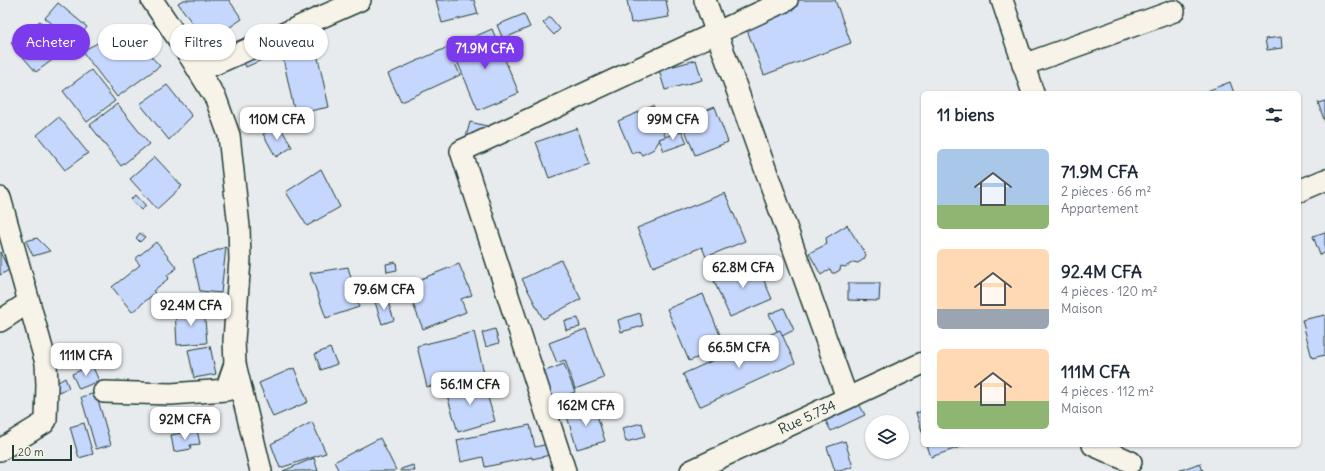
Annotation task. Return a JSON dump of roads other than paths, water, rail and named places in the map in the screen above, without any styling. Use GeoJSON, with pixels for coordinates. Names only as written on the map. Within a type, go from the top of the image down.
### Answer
{"type":"FeatureCollection","features":[{"type":"Feature","properties":{"kind":"street"},"geometry":{"type":"LineString","coordinates":[[152,0],[199,71],[216,100],[229,135],[239,227],[240,260],[234,340],[235,364],[261,471]]}},
{"type":"Feature","properties":{"kind":"street"},"geometry":{"type":"LineString","coordinates":[[199,71],[360,0]]}},
{"type":"Feature","properties":{"kind":"street"},"geometry":{"type":"LineString","coordinates":[[705,0],[847,398]]}},
{"type":"Feature","properties":{"kind":"street"},"geometry":{"type":"LineString","coordinates":[[565,471],[462,151],[787,0]]}},
{"type":"Feature","properties":{"kind":"street"},"geometry":{"type":"LineString","coordinates":[[1002,0],[1032,91]]}},
{"type":"Feature","properties":{"kind":"street"},"geometry":{"type":"LineString","coordinates":[[1023,65],[1174,11]]}},
{"type":"Feature","properties":{"kind":"street"},"geometry":{"type":"LineString","coordinates":[[1301,191],[1325,180]]}},
{"type":"Feature","properties":{"kind":"street"},"geometry":{"type":"LineString","coordinates":[[0,198],[46,363],[47,386],[46,420],[44,424],[0,450]]}},
{"type":"Feature","properties":{"kind":"street"},"geometry":{"type":"LineString","coordinates":[[0,321],[29,302]]}},
{"type":"Feature","properties":{"kind":"street"},"geometry":{"type":"LineString","coordinates":[[104,392],[170,394],[226,390],[235,364]]}},
{"type":"Feature","properties":{"kind":"street","name":"Rue 5.734"},"geometry":{"type":"LineString","coordinates":[[691,471],[921,364]]}},
{"type":"Feature","properties":{"kind":"street"},"geometry":{"type":"LineString","coordinates":[[1097,447],[1130,462]]}}]}
